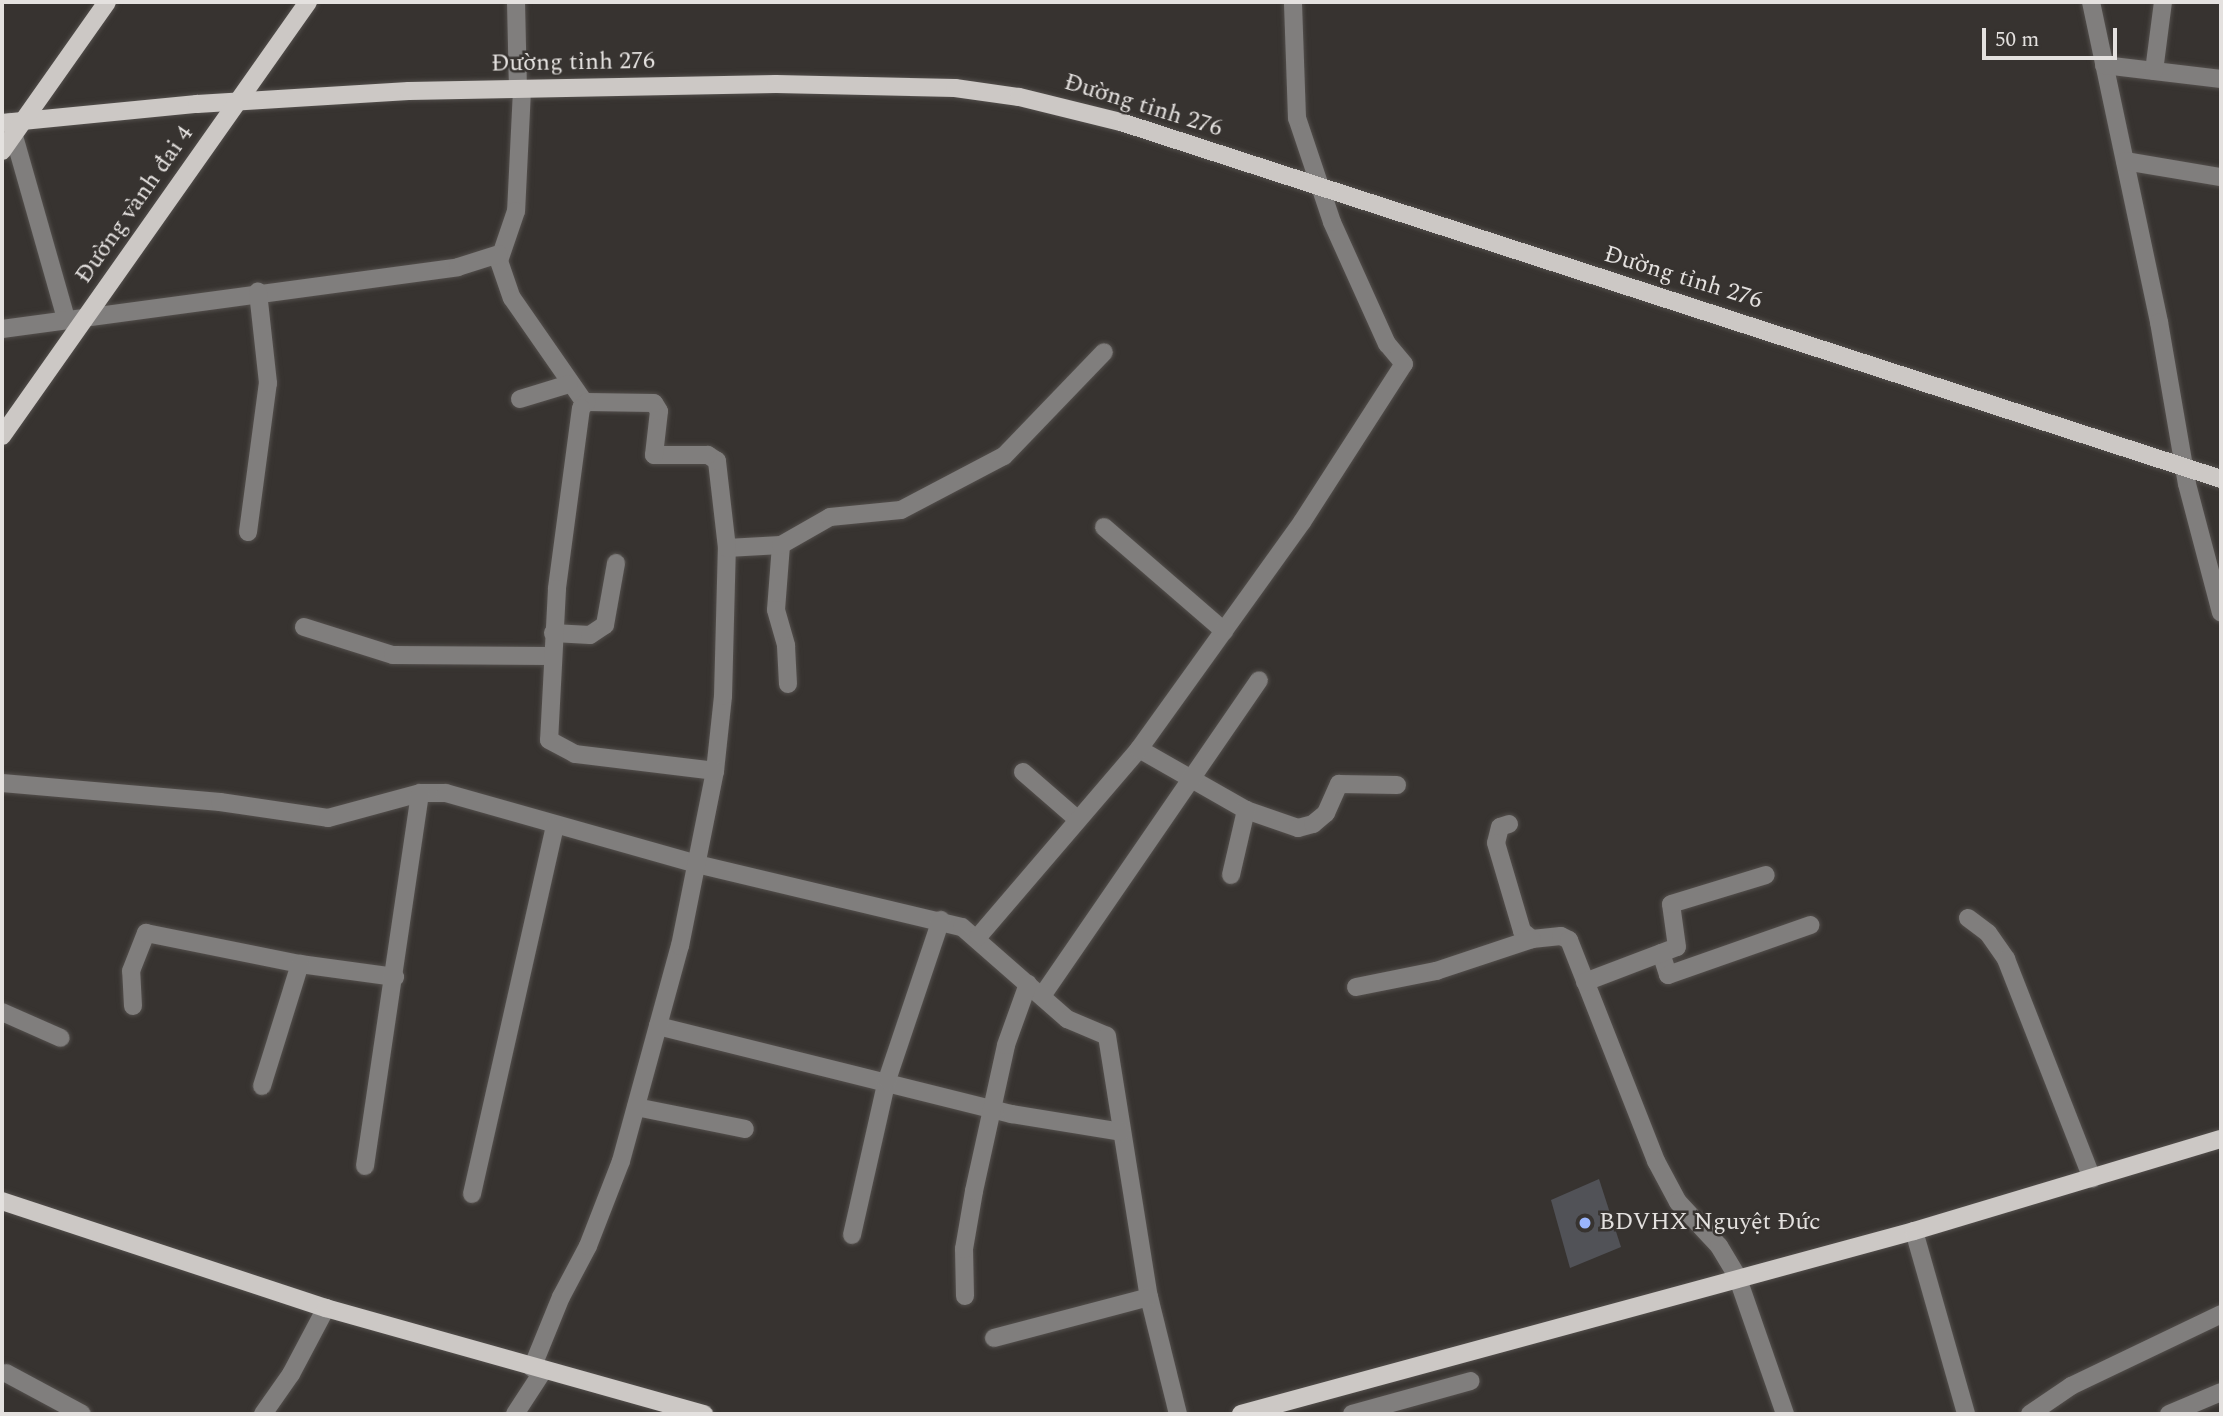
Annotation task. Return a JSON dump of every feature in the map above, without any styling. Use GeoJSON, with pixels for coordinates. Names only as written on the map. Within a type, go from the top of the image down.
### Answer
{"type":"FeatureCollection","features":[{"type":"Feature","properties":{"kind":"main road"},"geometry":{"type":"LineString","coordinates":[[2,151],[12,125],[107,2]]}},
{"type":"Feature","properties":{"kind":"main road","name":"Đường vành đai 4"},"geometry":{"type":"LineString","coordinates":[[2,436],[308,2]]}},
{"type":"Feature","properties":{"kind":"main road","name":"Đường tỉnh 276"},"geometry":{"type":"LineString","coordinates":[[12,125],[239,101],[520,90],[776,84],[965,90],[1091,113],[2221,478]]}},
{"type":"Feature","properties":{"kind":"main road"},"geometry":{"type":"LineString","coordinates":[[1242,1414],[1737,1276],[1914,1231],[2221,1139]]}},
{"type":"Feature","properties":{"kind":"main road"},"geometry":{"type":"LineString","coordinates":[[2,1201],[326,1308],[537,1370],[704,1414]]}},
{"type":"Feature","properties":{"kind":"street"},"geometry":{"type":"LineString","coordinates":[[2,329],[258,292],[458,267],[499,254],[508,243],[516,211],[520,90],[516,2]]}},
{"type":"Feature","properties":{"kind":"street"},"geometry":{"type":"LineString","coordinates":[[978,937],[1139,749],[1302,522],[1404,364],[1387,344],[1320,186],[1294,103],[1293,2]]}},
{"type":"Feature","properties":{"kind":"street"},"geometry":{"type":"LineString","coordinates":[[2091,2],[2185,466],[2221,613]]}},
{"type":"Feature","properties":{"kind":"street"},"geometry":{"type":"LineString","coordinates":[[2154,71],[2163,2]]}},
{"type":"Feature","properties":{"kind":"street"},"geometry":{"type":"LineString","coordinates":[[2104,65],[2221,79]]}},
{"type":"Feature","properties":{"kind":"street"},"geometry":{"type":"LineString","coordinates":[[12,125],[66,319]]}},
{"type":"Feature","properties":{"kind":"street"},"geometry":{"type":"LineString","coordinates":[[2124,161],[2221,177]]}},
{"type":"Feature","properties":{"kind":"street"},"geometry":{"type":"LineString","coordinates":[[499,254],[512,298],[569,384],[585,403],[550,656],[549,740],[554,745],[592,757],[715,771]]}},
{"type":"Feature","properties":{"kind":"street"},"geometry":{"type":"LineString","coordinates":[[248,532],[268,383],[258,292]]}},
{"type":"Feature","properties":{"kind":"street"},"geometry":{"type":"LineString","coordinates":[[727,548],[781,545],[830,517],[901,510],[1004,456],[1104,352]]}},
{"type":"Feature","properties":{"kind":"street"},"geometry":{"type":"LineString","coordinates":[[520,400],[569,384]]}},
{"type":"Feature","properties":{"kind":"street"},"geometry":{"type":"LineString","coordinates":[[515,1414],[537,1370],[561,1297],[588,1246],[621,1161],[658,1026],[697,864],[715,771],[723,696],[727,548],[715,457],[654,455],[659,411],[654,404],[585,403]]}},
{"type":"Feature","properties":{"kind":"street"},"geometry":{"type":"LineString","coordinates":[[1104,527],[1224,631]]}},
{"type":"Feature","properties":{"kind":"street"},"geometry":{"type":"LineString","coordinates":[[781,545],[776,610],[786,646],[788,684]]}},
{"type":"Feature","properties":{"kind":"street"},"geometry":{"type":"LineString","coordinates":[[553,633],[590,635],[606,625],[616,563]]}},
{"type":"Feature","properties":{"kind":"street"},"geometry":{"type":"LineString","coordinates":[[304,627],[393,654],[550,656]]}},
{"type":"Feature","properties":{"kind":"street"},"geometry":{"type":"LineString","coordinates":[[965,1296],[964,1249],[1006,1045],[1035,990],[1192,777],[1259,680]]}},
{"type":"Feature","properties":{"kind":"street"},"geometry":{"type":"LineString","coordinates":[[1139,749],[1246,810],[1297,828],[1313,824],[1326,813],[1339,784],[1396,785]]}},
{"type":"Feature","properties":{"kind":"street"},"geometry":{"type":"LineString","coordinates":[[1023,772],[1077,819]]}},
{"type":"Feature","properties":{"kind":"street"},"geometry":{"type":"LineString","coordinates":[[2,783],[220,802],[328,818],[420,793],[446,793],[697,864],[941,920],[978,937],[1067,1019],[1107,1036],[1149,1297],[1178,1414]]}},
{"type":"Feature","properties":{"kind":"street"},"geometry":{"type":"LineString","coordinates":[[365,1166],[396,977],[420,793]]}},
{"type":"Feature","properties":{"kind":"street"},"geometry":{"type":"LineString","coordinates":[[1231,875],[1246,810]]}},
{"type":"Feature","properties":{"kind":"street"},"geometry":{"type":"LineString","coordinates":[[1508,824],[1500,827],[1496,843],[1522,931],[1532,939]]}},
{"type":"Feature","properties":{"kind":"street"},"geometry":{"type":"LineString","coordinates":[[472,1194],[555,826]]}},
{"type":"Feature","properties":{"kind":"street"},"geometry":{"type":"LineString","coordinates":[[1585,982],[1677,947],[1671,904],[1766,875]]}},
{"type":"Feature","properties":{"kind":"street"},"geometry":{"type":"LineString","coordinates":[[1968,918],[1989,933],[2006,959],[2092,1179]]}},
{"type":"Feature","properties":{"kind":"street"},"geometry":{"type":"LineString","coordinates":[[852,1235],[887,1080],[941,920]]}},
{"type":"Feature","properties":{"kind":"street"},"geometry":{"type":"LineString","coordinates":[[1661,953],[1668,975],[1811,925]]}},
{"type":"Feature","properties":{"kind":"street"},"geometry":{"type":"LineString","coordinates":[[133,1006],[131,971],[146,933],[300,964],[396,977]]}},
{"type":"Feature","properties":{"kind":"street"},"geometry":{"type":"LineString","coordinates":[[1356,987],[1445,968],[1532,939],[1561,936],[1569,940],[1665,1182],[1719,1246],[1737,1276],[1785,1414]]}},
{"type":"Feature","properties":{"kind":"street"},"geometry":{"type":"LineString","coordinates":[[262,1086],[300,964]]}},
{"type":"Feature","properties":{"kind":"street"},"geometry":{"type":"LineString","coordinates":[[2,1012],[61,1038]]}},
{"type":"Feature","properties":{"kind":"street"},"geometry":{"type":"LineString","coordinates":[[658,1026],[993,1105],[1013,1114],[1122,1132]]}},
{"type":"Feature","properties":{"kind":"street"},"geometry":{"type":"LineString","coordinates":[[636,1107],[745,1129]]}},
{"type":"Feature","properties":{"kind":"street"},"geometry":{"type":"LineString","coordinates":[[1914,1231],[1966,1414]]}},
{"type":"Feature","properties":{"kind":"street"},"geometry":{"type":"LineString","coordinates":[[994,1338],[1149,1297]]}},
{"type":"Feature","properties":{"kind":"street"},"geometry":{"type":"LineString","coordinates":[[263,1414],[291,1374],[326,1308]]}},
{"type":"Feature","properties":{"kind":"street"},"geometry":{"type":"LineString","coordinates":[[2029,1414],[2053,1409],[2071,1386],[2221,1314]]}},
{"type":"Feature","properties":{"kind":"street"},"geometry":{"type":"LineString","coordinates":[[6,1373],[82,1414]]}},
{"type":"Feature","properties":{"kind":"street"},"geometry":{"type":"LineString","coordinates":[[1352,1414],[1471,1381]]}},
{"type":"Feature","properties":{"kind":"street"},"geometry":{"type":"LineString","coordinates":[[2169,1414],[2221,1392]]}},
{"type":"Feature","properties":{"kind":"building","name":"BDVHX Nguyệt Đức"},"geometry":{"type":"Polygon","coordinates":[[[1599,1179],[1621,1247],[1570,1268],[1551,1200],[1599,1179]]]}},
{"type":"Feature","properties":{"kind":"place","name":"BDVHX Nguyệt Đức"},"geometry":{"type":"Point","coordinates":[1585,1223]}}]}
